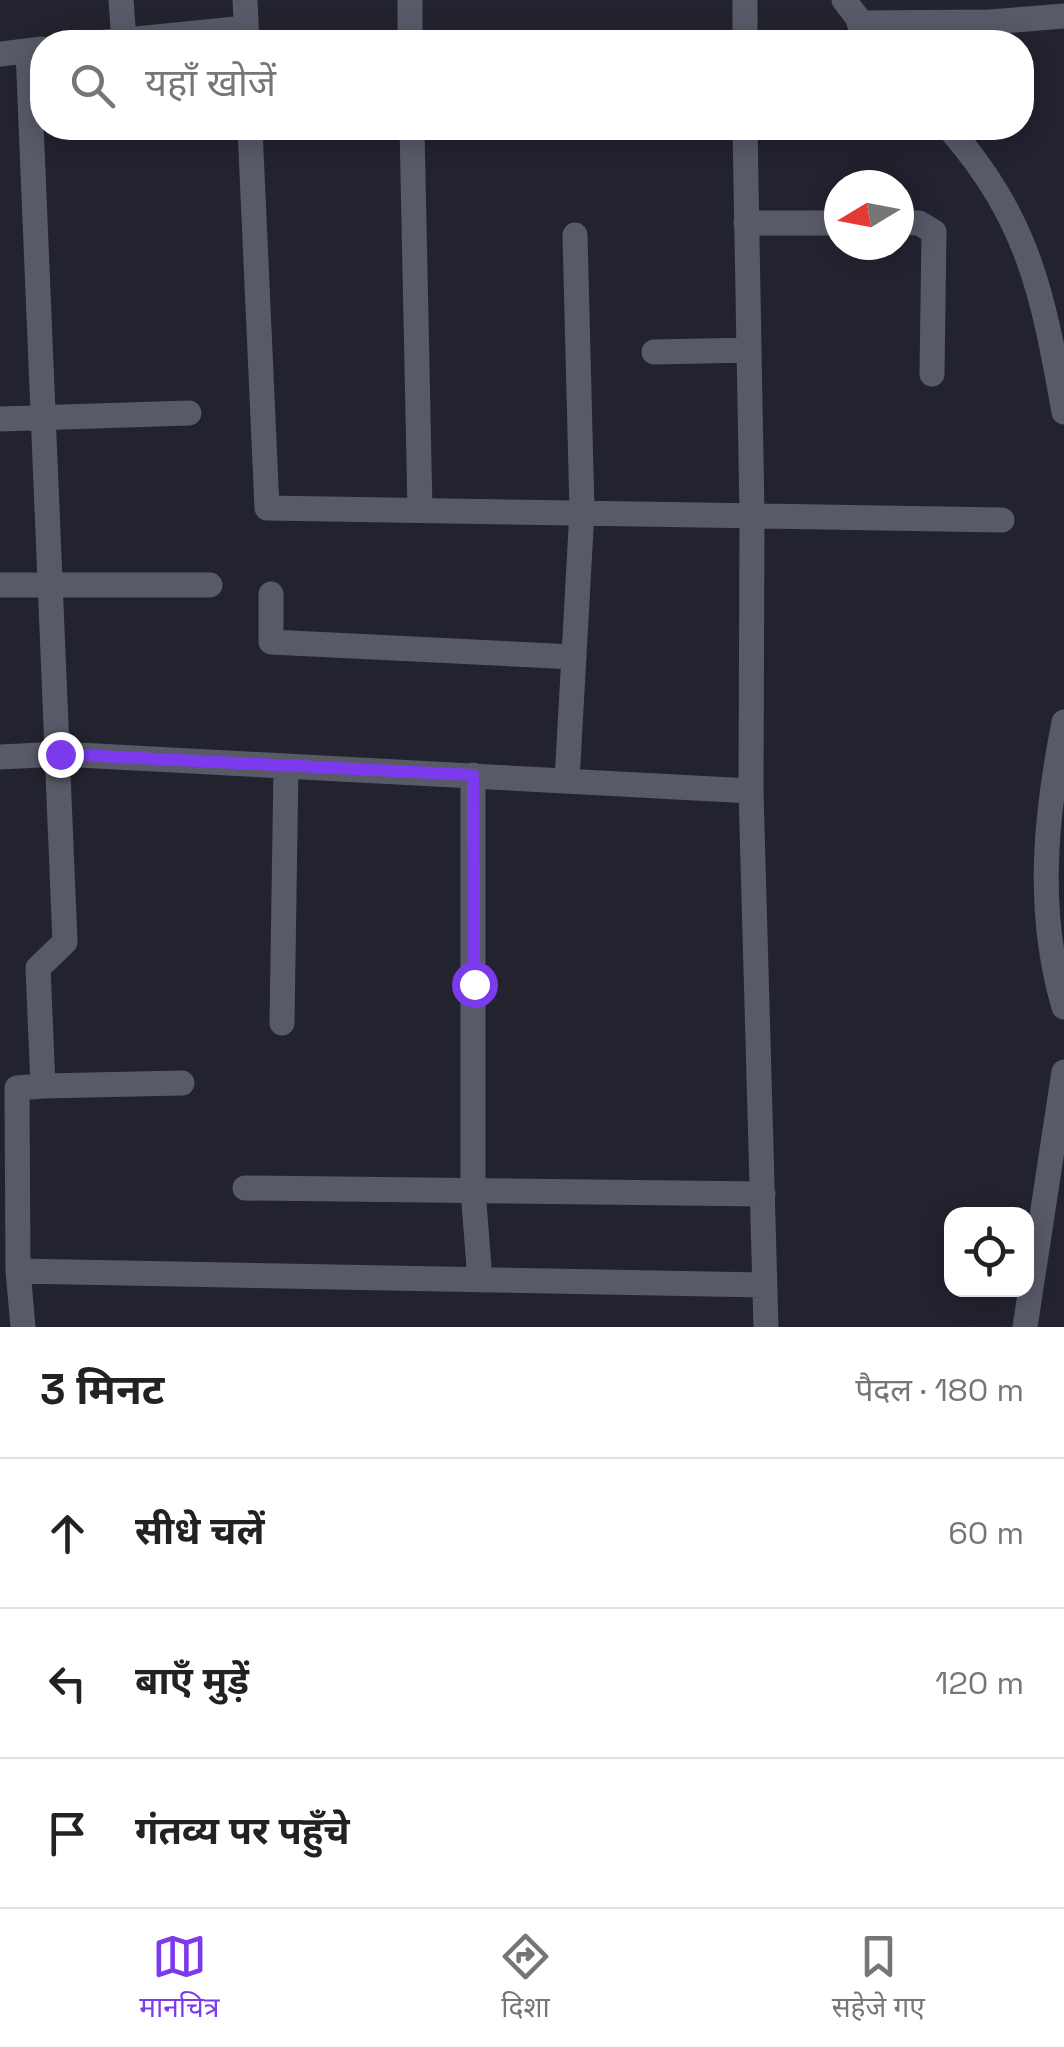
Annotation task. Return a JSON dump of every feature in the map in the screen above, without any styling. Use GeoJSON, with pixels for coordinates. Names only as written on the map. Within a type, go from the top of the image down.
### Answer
{"type":"FeatureCollection","features":[{"type":"Feature","properties":{"kind":"street"},"geometry":{"type":"LineString","coordinates":[[117,30],[121,0]]}},
{"type":"Feature","properties":{"kind":"street"},"geometry":{"type":"LineString","coordinates":[[245,0],[246,30]]}},
{"type":"Feature","properties":{"kind":"street"},"geometry":{"type":"LineString","coordinates":[[410,0],[410,30]]}},
{"type":"Feature","properties":{"kind":"street"},"geometry":{"type":"LineString","coordinates":[[744,0],[744,30]]}},
{"type":"Feature","properties":{"kind":"street"},"geometry":{"type":"LineString","coordinates":[[844,0],[865,30]]}},
{"type":"Feature","properties":{"kind":"street"},"geometry":{"type":"LineString","coordinates":[[900,30],[1064,16]]}},
{"type":"Feature","properties":{"kind":"street"},"geometry":{"type":"LineString","coordinates":[[0,54],[30,51]]}},
{"type":"Feature","properties":{"kind":"street"},"geometry":{"type":"LineString","coordinates":[[37,140],[65,942],[38,968],[43,1086]]}},
{"type":"Feature","properties":{"kind":"street"},"geometry":{"type":"LineString","coordinates":[[251,140],[266,508],[1002,520]]}},
{"type":"Feature","properties":{"kind":"street"},"geometry":{"type":"LineString","coordinates":[[412,140],[420,510]]}},
{"type":"Feature","properties":{"kind":"street"},"geometry":{"type":"LineString","coordinates":[[745,140],[752,514],[751,791],[766,1327]]}},
{"type":"Feature","properties":{"kind":"street"},"geometry":{"type":"LineString","coordinates":[[959,140],[984,169],[1024,240],[1064,412]]}},
{"type":"Feature","properties":{"kind":"street"},"geometry":{"type":"LineString","coordinates":[[746,223],[824,222]]}},
{"type":"Feature","properties":{"kind":"street"},"geometry":{"type":"LineString","coordinates":[[914,223],[934,232],[932,374]]}},
{"type":"Feature","properties":{"kind":"street"},"geometry":{"type":"LineString","coordinates":[[567,781],[582,511],[575,235]]}},
{"type":"Feature","properties":{"kind":"street"},"geometry":{"type":"LineString","coordinates":[[654,352],[749,350]]}},
{"type":"Feature","properties":{"kind":"street"},"geometry":{"type":"LineString","coordinates":[[0,419],[189,413]]}},
{"type":"Feature","properties":{"kind":"street"},"geometry":{"type":"LineString","coordinates":[[0,585],[210,585]]}},
{"type":"Feature","properties":{"kind":"street"},"geometry":{"type":"LineString","coordinates":[[271,594],[270,642],[574,657]]}},
{"type":"Feature","properties":{"kind":"street"},"geometry":{"type":"LineString","coordinates":[[1064,722],[1050,796],[1046,899],[1048,954],[1064,1007]]}},
{"type":"Feature","properties":{"kind":"street"},"geometry":{"type":"LineString","coordinates":[[0,758],[60,754],[751,791]]}},
{"type":"Feature","properties":{"kind":"street"},"geometry":{"type":"LineString","coordinates":[[282,1023],[286,766]]}},
{"type":"Feature","properties":{"kind":"street"},"geometry":{"type":"LineString","coordinates":[[473,775],[473,1190],[480,1280]]}},
{"type":"Feature","properties":{"kind":"street"},"geometry":{"type":"LineString","coordinates":[[23,1327],[18,1270],[17,1088],[182,1083]]}},
{"type":"Feature","properties":{"kind":"street"},"geometry":{"type":"LineString","coordinates":[[1026,1327],[1062,1086]]}},
{"type":"Feature","properties":{"kind":"street"},"geometry":{"type":"LineString","coordinates":[[245,1188],[763,1194]]}},
{"type":"Feature","properties":{"kind":"street"},"geometry":{"type":"LineString","coordinates":[[18,1270],[764,1286]]}},
{"type":"Feature","properties":{"kind":"route"},"geometry":{"type":"LineString","coordinates":[[60,754],[473,775],[474,984]]}}]}
